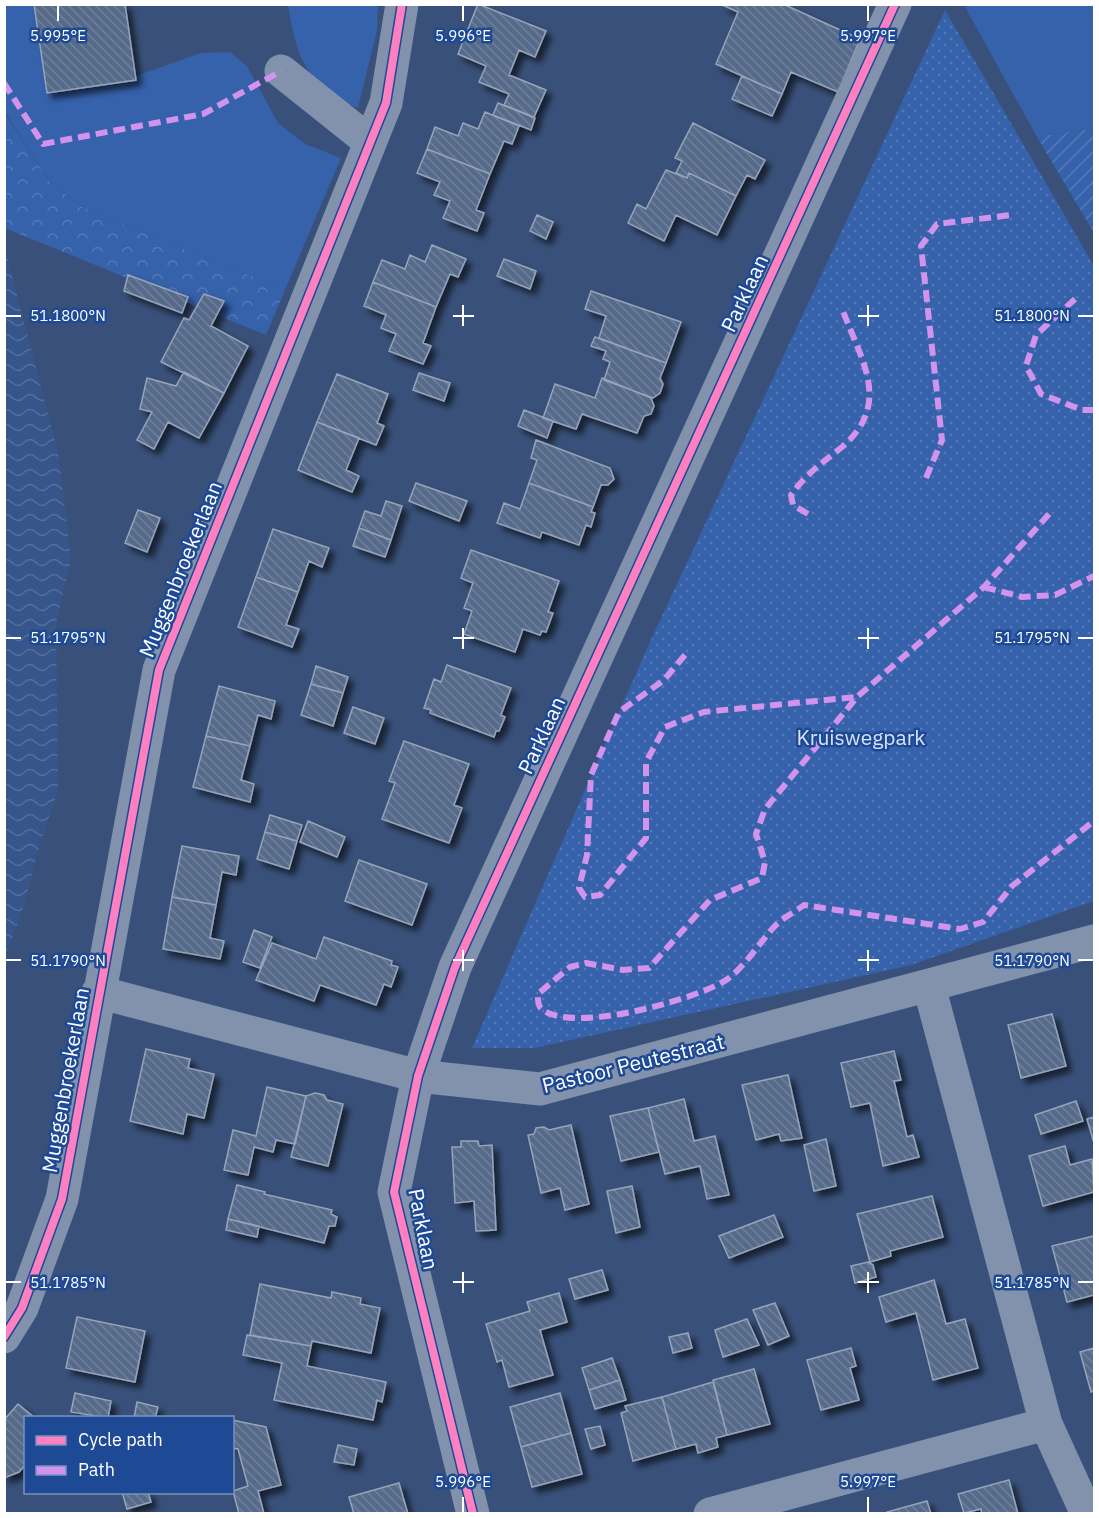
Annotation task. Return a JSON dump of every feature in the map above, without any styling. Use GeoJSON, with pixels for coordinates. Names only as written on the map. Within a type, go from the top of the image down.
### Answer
{"type":"FeatureCollection","features":[{"type":"Feature","properties":{"kind":"street","name":"Muggenbroekerlaan"},"geometry":{"type":"LineString","coordinates":[[4,1337],[21,1308],[62,1199],[98,992],[159,670],[386,103],[402,4]]}},
{"type":"Feature","properties":{"kind":"street","name":"Parklaan"},"geometry":{"type":"LineString","coordinates":[[473,1514],[394,1192],[418,1076],[455,967],[895,4]]}},
{"type":"Feature","properties":{"kind":"street"},"geometry":{"type":"LineString","coordinates":[[281,71],[370,142]]}},
{"type":"Feature","properties":{"kind":"street","name":"Pastoor Peutestraat"},"geometry":{"type":"LineString","coordinates":[[98,992],[418,1076],[540,1089],[1095,941]]}},
{"type":"Feature","properties":{"kind":"street"},"geometry":{"type":"LineString","coordinates":[[929,986],[1046,1424],[1087,1514]]}},
{"type":"Feature","properties":{"kind":"street"},"geometry":{"type":"LineString","coordinates":[[710,1514],[1046,1424]]}},
{"type":"Feature","properties":{"kind":"green space"},"geometry":{"type":"Polygon","coordinates":[[[5,5],[116,5],[125,80],[201,53],[230,52],[247,66],[278,123],[305,144],[341,158],[285,290],[82,207],[49,181],[5,112],[5,5]]]}},
{"type":"Feature","properties":{"kind":"green space"},"geometry":{"type":"Polygon","coordinates":[[[288,5],[378,5],[377,30],[358,108],[327,91],[307,68],[295,40],[288,5]]]}},
{"type":"Feature","properties":{"kind":"green space"},"geometry":{"type":"Polygon","coordinates":[[[964,5],[1094,5],[1094,128],[1037,137],[964,5]]]}},
{"type":"Feature","properties":{"kind":"green space","name":"Kruiswegpark"},"geometry":{"type":"Polygon","coordinates":[[[945,10],[1094,266],[1094,901],[911,965],[535,1048],[472,1048],[649,644],[945,10]]]}},
{"type":"Feature","properties":{"kind":"green space"},"geometry":{"type":"Polygon","coordinates":[[[4,112],[49,181],[82,207],[285,290],[266,335],[5,228],[4,112]]]}},
{"type":"Feature","properties":{"kind":"green space"},"geometry":{"type":"Polygon","coordinates":[[[1094,128],[1094,233],[1037,137],[1094,128]]]}},
{"type":"Feature","properties":{"kind":"water"},"geometry":{"type":"Polygon","coordinates":[[[5,249],[58,452],[71,559],[56,623],[58,791],[40,844],[21,916],[5,956],[5,249]]]}},
{"type":"Feature","properties":{"kind":"building"},"geometry":{"type":"Polygon","coordinates":[[[34,4],[125,4],[136,80],[47,93],[34,4]]]}},
{"type":"Feature","properties":{"kind":"building"},"geometry":{"type":"Polygon","coordinates":[[[478,4],[546,31],[535,57],[519,50],[509,75],[546,90],[534,117],[504,105],[509,94],[479,82],[486,66],[458,54],[478,4]]]}},
{"type":"Feature","properties":{"kind":"building"},"geometry":{"type":"Polygon","coordinates":[[[720,4],[783,4],[860,39],[838,92],[791,72],[782,94],[716,64],[738,12],[720,4]]]}},
{"type":"Feature","properties":{"kind":"building"},"geometry":{"type":"Polygon","coordinates":[[[742,76],[782,94],[772,116],[732,99],[742,76]]]}},
{"type":"Feature","properties":{"kind":"building"},"geometry":{"type":"Polygon","coordinates":[[[498,103],[535,118],[531,130],[493,115],[498,103]]]}},
{"type":"Feature","properties":{"kind":"building"},"geometry":{"type":"Polygon","coordinates":[[[485,112],[519,126],[512,144],[504,141],[490,174],[427,149],[435,127],[458,136],[463,123],[478,129],[485,112]]]}},
{"type":"Feature","properties":{"kind":"building"},"geometry":{"type":"Polygon","coordinates":[[[693,123],[765,160],[755,179],[747,175],[736,196],[689,173],[687,178],[676,173],[682,161],[675,158],[693,123]]]}},
{"type":"Feature","properties":{"kind":"building"},"geometry":{"type":"Polygon","coordinates":[[[427,149],[490,174],[476,210],[484,213],[477,231],[443,218],[450,201],[434,195],[440,182],[417,173],[427,149]]]}},
{"type":"Feature","properties":{"kind":"building"},"geometry":{"type":"Polygon","coordinates":[[[666,170],[687,178],[689,173],[736,196],[717,235],[676,215],[664,241],[628,223],[637,204],[646,209],[666,170]]]}},
{"type":"Feature","properties":{"kind":"building"},"geometry":{"type":"Polygon","coordinates":[[[537,215],[553,222],[546,239],[530,231],[537,215]]]}},
{"type":"Feature","properties":{"kind":"building"},"geometry":{"type":"Polygon","coordinates":[[[432,245],[466,259],[458,277],[450,274],[436,307],[373,282],[382,260],[405,269],[410,255],[425,262],[432,245]]]}},
{"type":"Feature","properties":{"kind":"building"},"geometry":{"type":"Polygon","coordinates":[[[504,259],[536,271],[530,289],[497,276],[504,259]]]}},
{"type":"Feature","properties":{"kind":"building"},"geometry":{"type":"Polygon","coordinates":[[[128,275],[188,297],[182,313],[124,291],[128,275]]]}},
{"type":"Feature","properties":{"kind":"building"},"geometry":{"type":"Polygon","coordinates":[[[373,282],[436,307],[423,343],[431,346],[423,364],[389,351],[396,334],[381,328],[386,315],[364,306],[373,282]]]}},
{"type":"Feature","properties":{"kind":"building"},"geometry":{"type":"Polygon","coordinates":[[[591,291],[681,322],[666,363],[599,338],[606,316],[585,309],[591,291]]]}},
{"type":"Feature","properties":{"kind":"building"},"geometry":{"type":"Polygon","coordinates":[[[204,294],[224,301],[211,326],[248,346],[224,393],[161,362],[184,318],[189,320],[204,294]]]}},
{"type":"Feature","properties":{"kind":"building"},"geometry":{"type":"Polygon","coordinates":[[[595,337],[666,363],[660,378],[663,384],[660,393],[653,398],[604,380],[610,362],[603,359],[606,351],[591,346],[595,337]]]}},
{"type":"Feature","properties":{"kind":"building"},"geometry":{"type":"Polygon","coordinates":[[[184,372],[224,393],[199,438],[168,422],[154,449],[137,440],[152,412],[140,409],[147,378],[176,386],[184,372]]]}},
{"type":"Feature","properties":{"kind":"building"},"geometry":{"type":"Polygon","coordinates":[[[419,373],[450,383],[444,401],[413,390],[419,373]]]}},
{"type":"Feature","properties":{"kind":"building"},"geometry":{"type":"Polygon","coordinates":[[[337,374],[388,394],[377,423],[384,426],[376,445],[317,422],[337,374]]]}},
{"type":"Feature","properties":{"kind":"building"},"geometry":{"type":"Polygon","coordinates":[[[602,378],[651,398],[654,406],[651,414],[644,416],[637,433],[582,414],[576,429],[543,418],[555,384],[595,398],[602,378]]]}},
{"type":"Feature","properties":{"kind":"building"},"geometry":{"type":"Polygon","coordinates":[[[524,410],[553,421],[547,438],[518,426],[524,410]]]}},
{"type":"Feature","properties":{"kind":"building"},"geometry":{"type":"Polygon","coordinates":[[[317,422],[359,438],[346,470],[359,476],[352,492],[298,470],[317,422]]]}},
{"type":"Feature","properties":{"kind":"building"},"geometry":{"type":"Polygon","coordinates":[[[536,440],[610,468],[614,479],[608,485],[601,485],[593,507],[529,483],[537,460],[531,458],[536,440]]]}},
{"type":"Feature","properties":{"kind":"building"},"geometry":{"type":"Polygon","coordinates":[[[416,483],[467,501],[459,521],[409,501],[416,483]]]}},
{"type":"Feature","properties":{"kind":"building"},"geometry":{"type":"Polygon","coordinates":[[[529,483],[593,507],[591,512],[595,513],[591,527],[586,525],[579,545],[542,532],[540,538],[497,523],[504,503],[520,509],[529,483]]]}},
{"type":"Feature","properties":{"kind":"building"},"geometry":{"type":"Polygon","coordinates":[[[386,501],[402,506],[391,540],[359,528],[365,511],[381,516],[386,501]]]}},
{"type":"Feature","properties":{"kind":"building"},"geometry":{"type":"Polygon","coordinates":[[[138,510],[160,518],[147,552],[125,543],[138,510]]]}},
{"type":"Feature","properties":{"kind":"building"},"geometry":{"type":"Polygon","coordinates":[[[359,528],[391,540],[385,557],[353,546],[359,528]]]}},
{"type":"Feature","properties":{"kind":"building"},"geometry":{"type":"Polygon","coordinates":[[[273,529],[329,548],[322,567],[309,561],[298,592],[256,577],[273,529]]]}},
{"type":"Feature","properties":{"kind":"building"},"geometry":{"type":"Polygon","coordinates":[[[471,550],[559,581],[548,612],[553,613],[546,632],[542,631],[540,635],[523,629],[515,652],[464,634],[472,611],[464,608],[473,583],[461,578],[471,550]]]}},
{"type":"Feature","properties":{"kind":"building"},"geometry":{"type":"Polygon","coordinates":[[[256,577],[298,592],[286,625],[299,629],[292,647],[238,627],[256,577]]]}},
{"type":"Feature","properties":{"kind":"building"},"geometry":{"type":"Polygon","coordinates":[[[447,665],[511,688],[501,715],[505,717],[494,737],[430,713],[431,710],[424,708],[434,679],[441,682],[447,665]]]}},
{"type":"Feature","properties":{"kind":"building"},"geometry":{"type":"Polygon","coordinates":[[[316,666],[348,677],[343,693],[311,684],[316,666]]]}},
{"type":"Feature","properties":{"kind":"building"},"geometry":{"type":"Polygon","coordinates":[[[311,684],[343,693],[333,726],[301,715],[311,684]]]}},
{"type":"Feature","properties":{"kind":"building"},"geometry":{"type":"Polygon","coordinates":[[[219,686],[275,701],[271,719],[258,715],[250,746],[206,736],[219,686]]]}},
{"type":"Feature","properties":{"kind":"building"},"geometry":{"type":"Polygon","coordinates":[[[353,707],[384,718],[375,744],[344,733],[353,707]]]}},
{"type":"Feature","properties":{"kind":"building"},"geometry":{"type":"Polygon","coordinates":[[[206,736],[250,746],[241,780],[254,784],[250,802],[193,787],[206,736]]]}},
{"type":"Feature","properties":{"kind":"building"},"geometry":{"type":"Polygon","coordinates":[[[404,741],[469,764],[454,805],[462,808],[449,843],[382,819],[395,783],[389,781],[404,741]]]}},
{"type":"Feature","properties":{"kind":"building"},"geometry":{"type":"Polygon","coordinates":[[[270,815],[302,825],[297,841],[265,832],[270,815]]]}},
{"type":"Feature","properties":{"kind":"building"},"geometry":{"type":"Polygon","coordinates":[[[308,821],[345,837],[337,857],[300,842],[308,821]]]}},
{"type":"Feature","properties":{"kind":"building"},"geometry":{"type":"Polygon","coordinates":[[[265,832],[297,841],[289,869],[257,859],[265,832]]]}},
{"type":"Feature","properties":{"kind":"building"},"geometry":{"type":"Polygon","coordinates":[[[182,846],[239,856],[236,875],[222,872],[216,905],[172,897],[182,846]]]}},
{"type":"Feature","properties":{"kind":"building"},"geometry":{"type":"Polygon","coordinates":[[[359,860],[427,884],[412,925],[345,901],[359,860]]]}},
{"type":"Feature","properties":{"kind":"building"},"geometry":{"type":"Polygon","coordinates":[[[172,897],[216,905],[210,938],[224,941],[220,959],[163,949],[172,897]]]}},
{"type":"Feature","properties":{"kind":"building"},"geometry":{"type":"Polygon","coordinates":[[[254,930],[272,937],[260,968],[243,962],[254,930]]]}},
{"type":"Feature","properties":{"kind":"building"},"geometry":{"type":"Polygon","coordinates":[[[324,937],[392,961],[391,965],[398,967],[391,987],[384,984],[376,1005],[320,985],[314,1001],[256,980],[272,943],[316,959],[324,937]]]}},
{"type":"Feature","properties":{"kind":"building"},"geometry":{"type":"Polygon","coordinates":[[[1052,1014],[1066,1066],[1021,1078],[1008,1025],[1052,1014]]]}},
{"type":"Feature","properties":{"kind":"building"},"geometry":{"type":"Polygon","coordinates":[[[146,1049],[190,1059],[188,1068],[214,1074],[204,1118],[187,1114],[183,1134],[130,1121],[146,1049]]]}},
{"type":"Feature","properties":{"kind":"building"},"geometry":{"type":"Polygon","coordinates":[[[894,1051],[901,1080],[894,1081],[907,1137],[913,1135],[919,1157],[883,1166],[870,1103],[851,1107],[841,1063],[894,1051]]]}},
{"type":"Feature","properties":{"kind":"building"},"geometry":{"type":"Polygon","coordinates":[[[788,1075],[802,1138],[781,1141],[779,1134],[756,1140],[742,1085],[788,1075]]]}},
{"type":"Feature","properties":{"kind":"building"},"geometry":{"type":"Polygon","coordinates":[[[267,1087],[306,1096],[295,1144],[276,1140],[273,1152],[254,1147],[248,1175],[224,1170],[233,1130],[256,1136],[267,1087]]]}},
{"type":"Feature","properties":{"kind":"building"},"geometry":{"type":"Polygon","coordinates":[[[315,1093],[324,1095],[327,1100],[343,1104],[328,1166],[291,1157],[306,1096],[315,1093]]]}},
{"type":"Feature","properties":{"kind":"building"},"geometry":{"type":"Polygon","coordinates":[[[684,1099],[694,1141],[715,1136],[729,1195],[707,1199],[700,1166],[665,1174],[648,1108],[684,1099]]]}},
{"type":"Feature","properties":{"kind":"building"},"geometry":{"type":"Polygon","coordinates":[[[1076,1101],[1083,1121],[1041,1134],[1035,1115],[1076,1101]]]}},
{"type":"Feature","properties":{"kind":"building"},"geometry":{"type":"Polygon","coordinates":[[[648,1108],[659,1152],[621,1161],[610,1116],[648,1108]]]}},
{"type":"Feature","properties":{"kind":"building"},"geometry":{"type":"Polygon","coordinates":[[[1094,1117],[1094,1143],[1087,1119],[1094,1117]]]}},
{"type":"Feature","properties":{"kind":"building"},"geometry":{"type":"Polygon","coordinates":[[[571,1125],[589,1204],[565,1210],[560,1188],[541,1193],[528,1135],[534,1134],[536,1128],[544,1127],[549,1130],[571,1125]]]}},
{"type":"Feature","properties":{"kind":"building"},"geometry":{"type":"Polygon","coordinates":[[[826,1139],[836,1186],[814,1191],[804,1145],[826,1139]]]}},
{"type":"Feature","properties":{"kind":"building"},"geometry":{"type":"Polygon","coordinates":[[[461,1141],[478,1141],[479,1146],[492,1145],[496,1230],[476,1231],[474,1201],[455,1203],[452,1147],[461,1147],[461,1141]]]}},
{"type":"Feature","properties":{"kind":"building"},"geometry":{"type":"Polygon","coordinates":[[[1065,1146],[1070,1165],[1092,1159],[1094,1192],[1043,1206],[1029,1156],[1065,1146]]]}},
{"type":"Feature","properties":{"kind":"building"},"geometry":{"type":"Polygon","coordinates":[[[237,1185],[265,1192],[264,1194],[332,1210],[331,1214],[337,1217],[335,1226],[329,1226],[324,1243],[228,1219],[237,1185]]]}},
{"type":"Feature","properties":{"kind":"building"},"geometry":{"type":"Polygon","coordinates":[[[632,1186],[640,1227],[616,1233],[607,1191],[632,1186]]]}},
{"type":"Feature","properties":{"kind":"building"},"geometry":{"type":"Polygon","coordinates":[[[932,1196],[943,1237],[890,1251],[891,1256],[870,1262],[857,1214],[932,1196]]]}},
{"type":"Feature","properties":{"kind":"building"},"geometry":{"type":"Polygon","coordinates":[[[774,1215],[783,1237],[729,1258],[719,1236],[774,1215]]]}},
{"type":"Feature","properties":{"kind":"building"},"geometry":{"type":"Polygon","coordinates":[[[228,1219],[259,1226],[257,1237],[226,1230],[228,1219]]]}},
{"type":"Feature","properties":{"kind":"building"},"geometry":{"type":"Polygon","coordinates":[[[1094,1236],[1094,1295],[1067,1302],[1052,1246],[1094,1236]]]}},
{"type":"Feature","properties":{"kind":"building"},"geometry":{"type":"Polygon","coordinates":[[[868,1262],[873,1265],[876,1277],[855,1283],[851,1266],[868,1262]]]}},
{"type":"Feature","properties":{"kind":"building"},"geometry":{"type":"Polygon","coordinates":[[[602,1270],[608,1290],[575,1299],[569,1279],[602,1270]]]}},
{"type":"Feature","properties":{"kind":"building"},"geometry":{"type":"Polygon","coordinates":[[[934,1280],[946,1324],[965,1319],[978,1368],[933,1380],[916,1313],[886,1322],[879,1297],[934,1280]]]}},
{"type":"Feature","properties":{"kind":"building"},"geometry":{"type":"Polygon","coordinates":[[[260,1284],[331,1298],[332,1292],[361,1298],[360,1304],[380,1308],[371,1353],[312,1341],[311,1346],[250,1335],[260,1284]]]}},
{"type":"Feature","properties":{"kind":"building"},"geometry":{"type":"Polygon","coordinates":[[[559,1293],[567,1322],[540,1330],[553,1375],[509,1387],[502,1360],[497,1362],[486,1324],[530,1311],[527,1302],[559,1293]]]}},
{"type":"Feature","properties":{"kind":"building"},"geometry":{"type":"Polygon","coordinates":[[[775,1303],[789,1336],[768,1345],[753,1310],[775,1303]]]}},
{"type":"Feature","properties":{"kind":"building"},"geometry":{"type":"Polygon","coordinates":[[[77,1317],[145,1331],[135,1382],[66,1368],[77,1317]]]}},
{"type":"Feature","properties":{"kind":"building"},"geometry":{"type":"Polygon","coordinates":[[[747,1319],[759,1345],[723,1357],[715,1330],[747,1319]]]}},
{"type":"Feature","properties":{"kind":"building"},"geometry":{"type":"Polygon","coordinates":[[[688,1333],[692,1348],[673,1353],[669,1337],[688,1333]]]}},
{"type":"Feature","properties":{"kind":"building"},"geometry":{"type":"Polygon","coordinates":[[[247,1335],[311,1346],[307,1366],[386,1382],[382,1402],[377,1400],[373,1420],[274,1400],[282,1363],[243,1355],[247,1335]]]}},
{"type":"Feature","properties":{"kind":"building"},"geometry":{"type":"Polygon","coordinates":[[[851,1348],[856,1366],[850,1368],[859,1400],[821,1410],[807,1360],[851,1348]]]}},
{"type":"Feature","properties":{"kind":"building"},"geometry":{"type":"Polygon","coordinates":[[[1094,1348],[1094,1391],[1091,1392],[1080,1352],[1094,1348]]]}},
{"type":"Feature","properties":{"kind":"building"},"geometry":{"type":"Polygon","coordinates":[[[612,1358],[620,1380],[589,1390],[582,1368],[612,1358]]]}},
{"type":"Feature","properties":{"kind":"building"},"geometry":{"type":"Polygon","coordinates":[[[754,1369],[770,1424],[727,1435],[713,1380],[754,1369]]]}},
{"type":"Feature","properties":{"kind":"building"},"geometry":{"type":"Polygon","coordinates":[[[620,1380],[626,1400],[595,1409],[589,1390],[620,1380]]]}},
{"type":"Feature","properties":{"kind":"building"},"geometry":{"type":"Polygon","coordinates":[[[713,1382],[727,1435],[716,1438],[718,1447],[698,1453],[696,1444],[676,1449],[662,1397],[713,1382]]]}},
{"type":"Feature","properties":{"kind":"building"},"geometry":{"type":"Polygon","coordinates":[[[75,1393],[111,1401],[108,1416],[71,1412],[75,1393]]]}},
{"type":"Feature","properties":{"kind":"building"},"geometry":{"type":"Polygon","coordinates":[[[560,1393],[571,1433],[521,1447],[510,1407],[560,1393]]]}},
{"type":"Feature","properties":{"kind":"building"},"geometry":{"type":"Polygon","coordinates":[[[662,1397],[676,1449],[633,1461],[621,1413],[627,1411],[625,1406],[662,1397]]]}},
{"type":"Feature","properties":{"kind":"building"},"geometry":{"type":"Polygon","coordinates":[[[137,1402],[158,1407],[156,1416],[134,1416],[137,1402]]]}},
{"type":"Feature","properties":{"kind":"building"},"geometry":{"type":"Polygon","coordinates":[[[18,1404],[33,1416],[24,1416],[24,1466],[19,1472],[4,1478],[4,1420],[18,1404]]]}},
{"type":"Feature","properties":{"kind":"building"},"geometry":{"type":"Polygon","coordinates":[[[234,1420],[266,1427],[281,1485],[258,1491],[264,1514],[239,1514],[234,1491],[248,1486],[238,1449],[234,1448],[234,1420]]]}},
{"type":"Feature","properties":{"kind":"building"},"geometry":{"type":"Polygon","coordinates":[[[600,1426],[605,1445],[591,1449],[585,1429],[600,1426]]]}},
{"type":"Feature","properties":{"kind":"building"},"geometry":{"type":"Polygon","coordinates":[[[571,1433],[582,1474],[532,1487],[521,1447],[571,1433]]]}},
{"type":"Feature","properties":{"kind":"building"},"geometry":{"type":"Polygon","coordinates":[[[338,1445],[357,1449],[354,1465],[334,1462],[338,1445]]]}},
{"type":"Feature","properties":{"kind":"building"},"geometry":{"type":"Polygon","coordinates":[[[1009,1480],[1018,1514],[982,1514],[981,1509],[964,1513],[958,1494],[1009,1480]]]}},
{"type":"Feature","properties":{"kind":"building"},"geometry":{"type":"Polygon","coordinates":[[[399,1483],[408,1514],[354,1514],[349,1497],[399,1483]]]}},
{"type":"Feature","properties":{"kind":"building"},"geometry":{"type":"Polygon","coordinates":[[[123,1494],[149,1494],[151,1502],[127,1509],[123,1494]]]}},
{"type":"Feature","properties":{"kind":"building"},"geometry":{"type":"Polygon","coordinates":[[[927,1501],[931,1514],[887,1514],[887,1512],[927,1501]]]}},
{"type":"Feature","properties":{"kind":"marked path"},"geometry":{"type":"LineString","coordinates":[[4,83],[43,144],[203,114],[281,71]]}},
{"type":"Feature","properties":{"kind":"marked path"},"geometry":{"type":"LineString","coordinates":[[926,478],[942,440],[921,246],[937,224],[1011,215]]}},
{"type":"Feature","properties":{"kind":"marked path"},"geometry":{"type":"LineString","coordinates":[[1075,299],[1036,335],[1026,366],[1041,394],[1082,410],[1094,410]]}},
{"type":"Feature","properties":{"kind":"marked path"},"geometry":{"type":"LineString","coordinates":[[808,514],[793,505],[791,495],[808,475],[842,447],[857,431],[866,415],[869,399],[864,365],[843,311]]}},
{"type":"Feature","properties":{"kind":"marked path"},"geometry":{"type":"LineString","coordinates":[[1049,514],[984,587],[857,697],[765,809],[756,834],[765,862],[762,878],[710,900],[649,968],[623,970],[586,963],[570,967],[538,994],[539,1005],[543,1010],[558,1016],[580,1018],[632,1012],[684,998],[721,983],[736,972],[777,924],[804,905],[960,929],[983,922],[1012,886],[1094,821]]}},
{"type":"Feature","properties":{"kind":"marked path"},"geometry":{"type":"LineString","coordinates":[[984,587],[1022,597],[1055,595],[1094,576]]}},
{"type":"Feature","properties":{"kind":"marked path"},"geometry":{"type":"LineString","coordinates":[[685,655],[664,680],[619,712],[591,775],[587,855],[579,888],[585,897],[600,895],[646,838],[646,762],[665,727],[704,712],[857,697]]}},
{"type":"Feature","properties":{"kind":"cycle path"},"geometry":{"type":"LineString","coordinates":[[4,1337],[22,1308],[62,1199],[159,670],[386,103],[402,4]]}},
{"type":"Feature","properties":{"kind":"cycle path"},"geometry":{"type":"LineString","coordinates":[[473,1514],[394,1192],[418,1076],[455,967],[895,4]]}}]}
